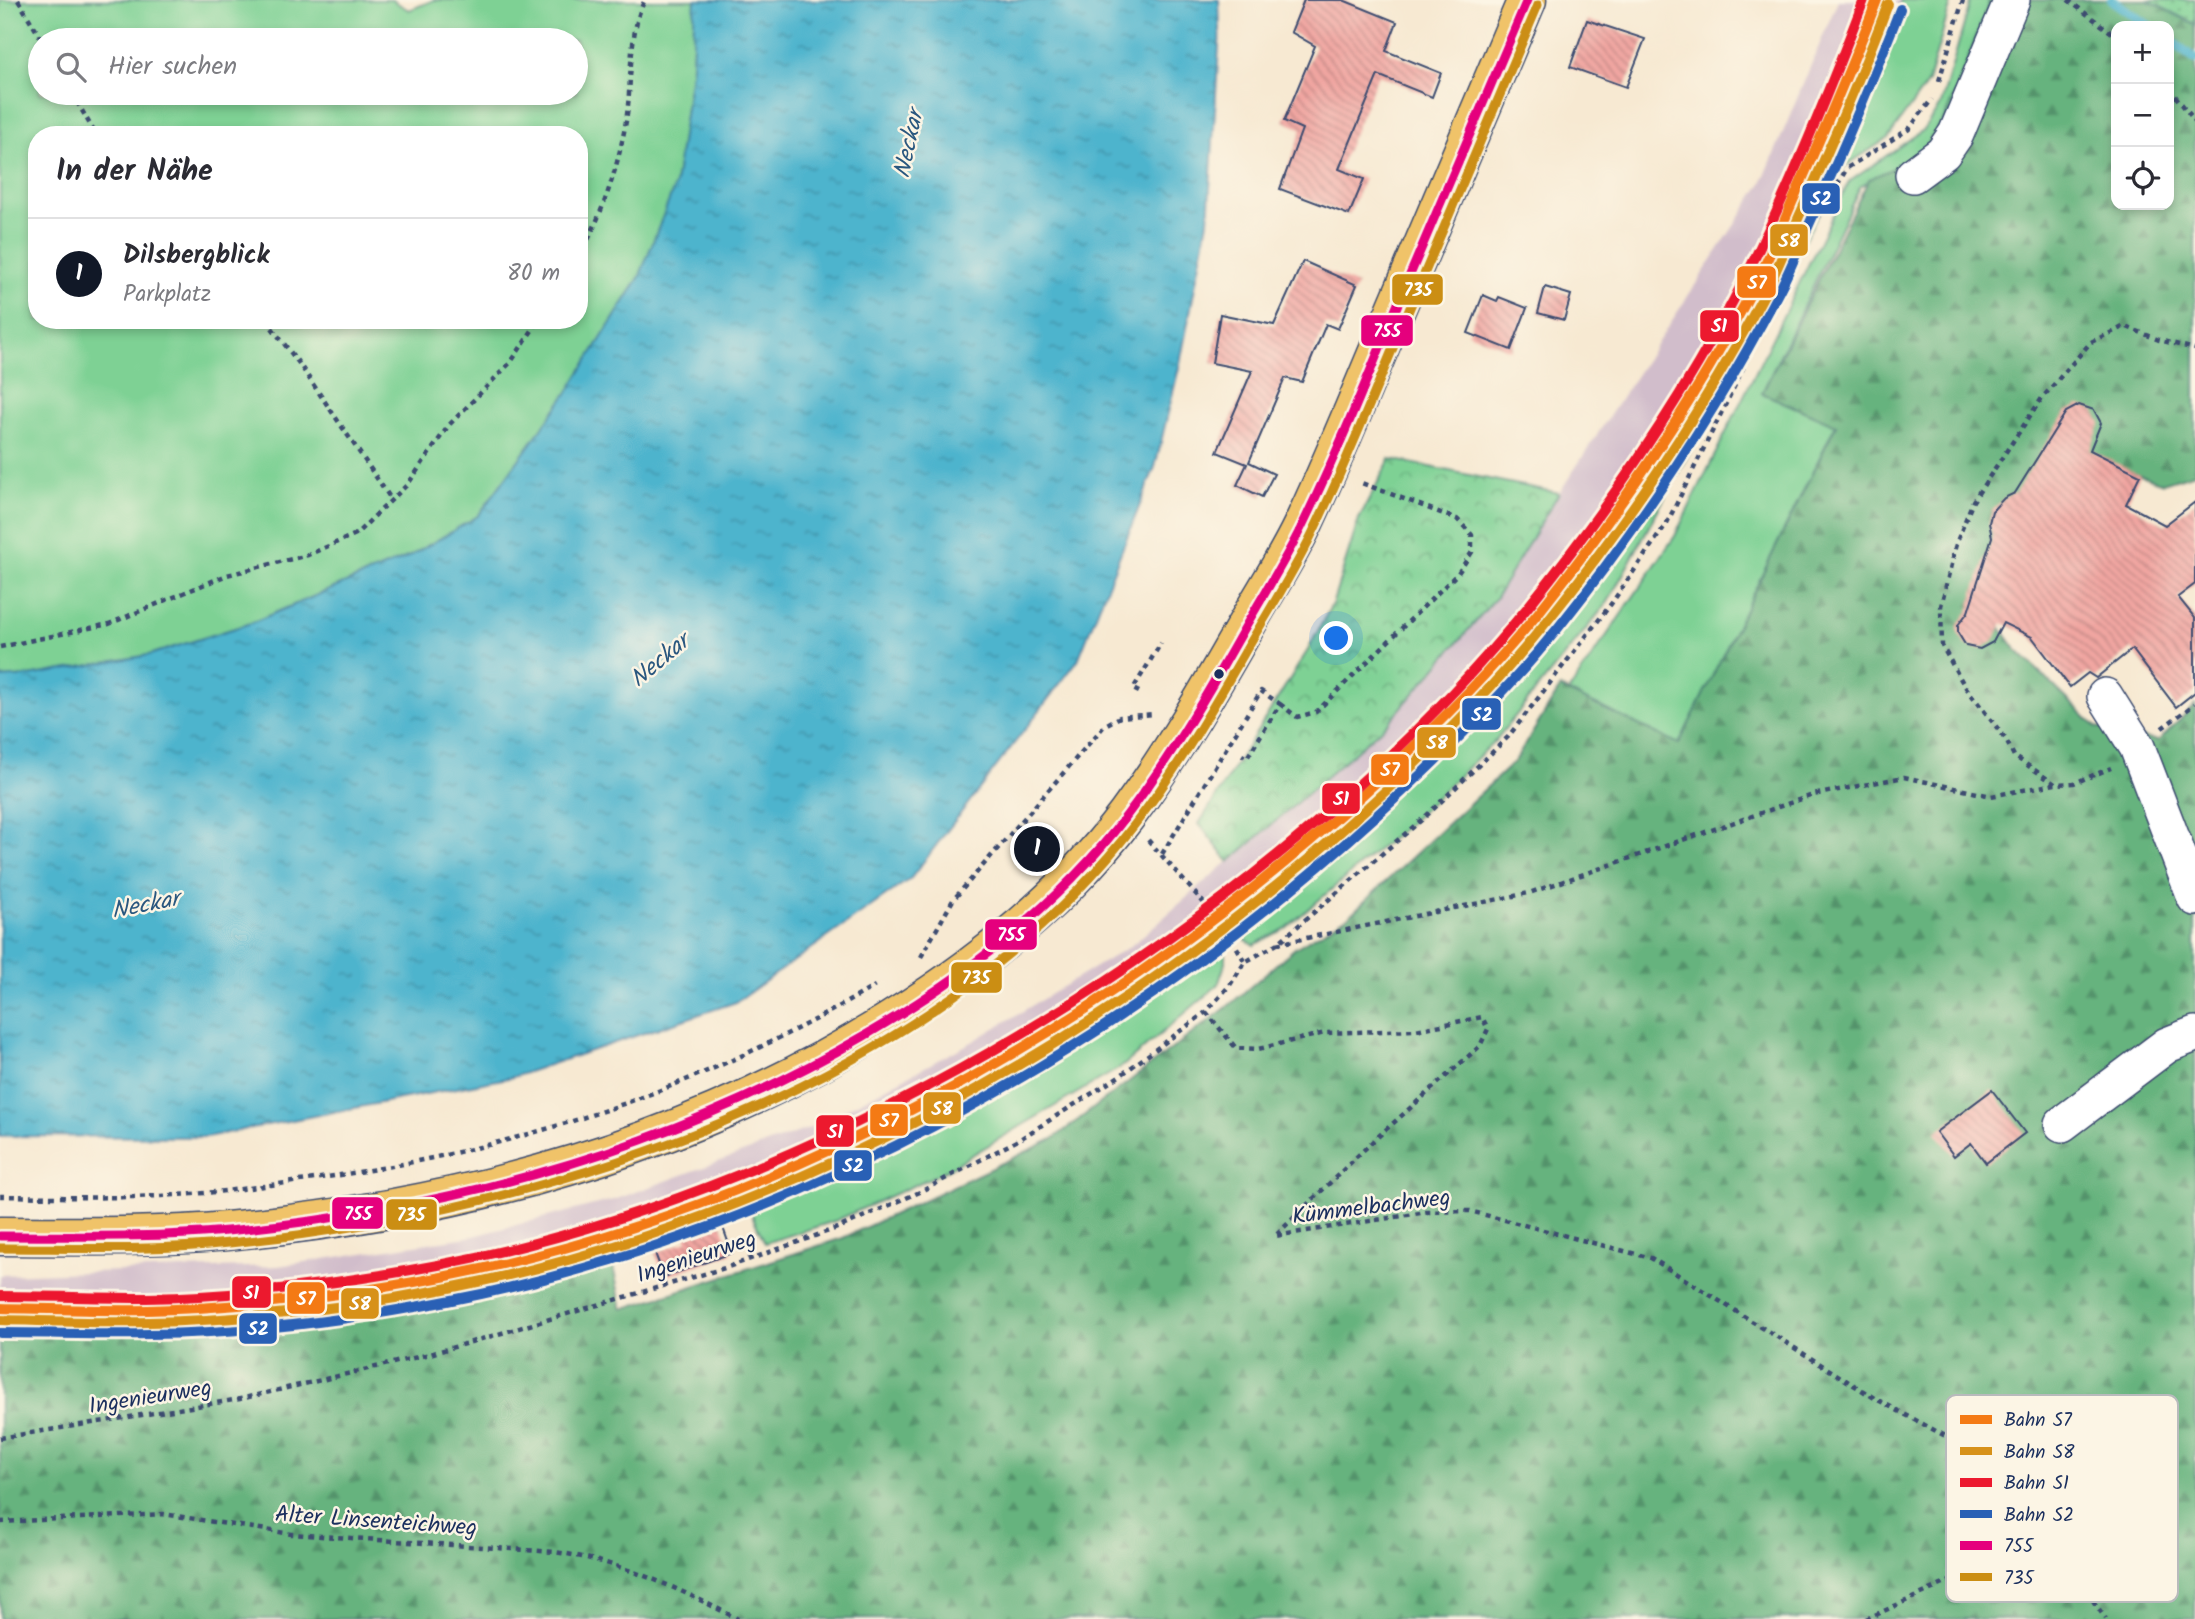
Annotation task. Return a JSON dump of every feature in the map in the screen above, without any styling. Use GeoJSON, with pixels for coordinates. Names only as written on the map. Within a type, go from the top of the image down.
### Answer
{"type":"FeatureCollection","features":[{"type":"Feature","properties":{"kind":"main road"},"geometry":{"type":"LineString","coordinates":[[0,1236],[119,1236],[226,1231],[330,1217],[474,1192],[618,1152],[725,1110],[858,1042],[938,992],[1045,905],[1126,816],[1197,713],[1304,523],[1527,0]]}},
{"type":"Feature","properties":{"kind":"lane"},"geometry":{"type":"LineString","coordinates":[[1913,175],[1943,153],[1956,134],[2012,0]]}},
{"type":"Feature","properties":{"kind":"lane"},"geometry":{"type":"LineString","coordinates":[[2105,696],[2137,747],[2195,898]]}},
{"type":"Feature","properties":{"kind":"lane"},"geometry":{"type":"LineString","coordinates":[[2062,1124],[2167,1045],[2195,1034]]}},
{"type":"Feature","properties":{"kind":"path"},"geometry":{"type":"LineString","coordinates":[[18,0],[35,28]]}},
{"type":"Feature","properties":{"kind":"path"},"geometry":{"type":"LineString","coordinates":[[588,241],[618,158],[626,122],[637,24],[645,0]]}},
{"type":"Feature","properties":{"kind":"path"},"geometry":{"type":"LineString","coordinates":[[1126,816],[1197,891],[1226,928],[1245,962],[1277,944],[1426,816],[1508,737],[1611,604],[1667,523],[1812,229],[1847,168],[1909,129],[1930,103],[1943,70],[1963,0]]}},
{"type":"Feature","properties":{"kind":"path"},"geometry":{"type":"LineString","coordinates":[[2068,0],[2111,32]]}},
{"type":"Feature","properties":{"kind":"path"},"geometry":{"type":"LineString","coordinates":[[2174,94],[2195,121]]}},
{"type":"Feature","properties":{"kind":"path"},"geometry":{"type":"LineString","coordinates":[[79,105],[91,126]]}},
{"type":"Feature","properties":{"kind":"path"},"geometry":{"type":"LineString","coordinates":[[2055,784],[2014,756],[2005,738],[1964,685],[1942,646],[1941,606],[1956,544],[1981,489],[2042,398],[2091,342],[2125,326],[2159,340],[2195,349]]}},
{"type":"Feature","properties":{"kind":"path"},"geometry":{"type":"LineString","coordinates":[[273,329],[391,499]]}},
{"type":"Feature","properties":{"kind":"path"},"geometry":{"type":"LineString","coordinates":[[0,647],[109,624],[227,575],[328,549],[356,534],[408,484],[449,425],[511,362],[533,329]]}},
{"type":"Feature","properties":{"kind":"path"},"geometry":{"type":"LineString","coordinates":[[1162,853],[1261,691],[1297,717],[1315,712],[1458,573],[1474,547],[1468,528],[1457,519],[1327,470]]}},
{"type":"Feature","properties":{"kind":"path"},"geometry":{"type":"LineString","coordinates":[[1139,692],[1133,689],[1161,643]]}},
{"type":"Feature","properties":{"kind":"path"},"geometry":{"type":"LineString","coordinates":[[1242,755],[1247,758],[1280,704]]}},
{"type":"Feature","properties":{"kind":"path"},"geometry":{"type":"LineString","coordinates":[[916,960],[924,955],[953,900],[1105,724],[1134,715],[1197,713]]}},
{"type":"Feature","properties":{"kind":"path"},"geometry":{"type":"LineString","coordinates":[[1277,944],[1529,893],[1813,796],[1904,777],[1991,796],[2074,783],[2113,767]]}},
{"type":"Feature","properties":{"kind":"path","name":"Ingenieurweg"},"geometry":{"type":"LineString","coordinates":[[0,1438],[240,1399],[430,1354],[728,1267],[840,1227],[922,1191],[1020,1139],[1121,1075],[1206,1012],[1230,985],[1245,962]]}},
{"type":"Feature","properties":{"kind":"path"},"geometry":{"type":"LineString","coordinates":[[0,1196],[176,1195],[251,1188],[389,1168],[509,1142],[575,1123],[690,1080],[807,1025],[885,980]]}},
{"type":"Feature","properties":{"kind":"path","name":"Kümmelbachweg"},"geometry":{"type":"LineString","coordinates":[[1206,1012],[1236,1048],[1258,1049],[1325,1033],[1416,1030],[1482,1017],[1488,1029],[1480,1046],[1372,1142],[1275,1236],[1427,1212],[1471,1212],[1651,1258],[1877,1399],[1946,1436]]}},
{"type":"Feature","properties":{"kind":"path","name":"Alter Linsenteichweg"},"geometry":{"type":"LineString","coordinates":[[0,1522],[163,1514],[304,1536],[555,1552],[613,1564],[645,1574],[738,1619]]}},
{"type":"Feature","properties":{"kind":"path"},"geometry":{"type":"LineString","coordinates":[[1866,1619],[1946,1583]]}},
{"type":"Feature","properties":{"kind":"path","name":"Kümmelbachweg"},"geometry":{"type":"LineString","coordinates":[[2094,1602],[2106,1619]]}},
{"type":"Feature","properties":{"kind":"shaded area"},"geometry":{"type":"Polygon","coordinates":[[[1838,0],[1901,0],[1869,93],[1749,324],[1658,476],[1540,635],[1425,763],[1218,936],[920,1126],[747,1204],[610,1252],[492,1283],[339,1314],[167,1328],[0,1318],[0,1275],[278,1266],[474,1236],[617,1199],[810,1128],[972,1042],[1132,945],[1389,722],[1494,599],[1559,493],[1762,183],[1838,0]]]}},
{"type":"Feature","properties":{"kind":"green space"},"geometry":{"type":"Polygon","coordinates":[[[0,0],[392,0],[409,10],[434,0],[695,0],[692,66],[675,185],[639,278],[568,392],[478,516],[410,556],[251,623],[149,655],[29,676],[0,678],[0,0]]]}},
{"type":"Feature","properties":{"kind":"green space"},"geometry":{"type":"Polygon","coordinates":[[[1901,0],[1952,0],[1928,82],[1888,138],[1844,167],[1608,602],[1495,741],[1411,822],[1286,928],[1254,945],[1239,935],[1233,924],[1425,763],[1540,635],[1658,476],[1749,324],[1869,93],[1901,0]]]}},
{"type":"Feature","properties":{"kind":"green space"},"geometry":{"type":"Polygon","coordinates":[[[1971,0],[1990,0],[1960,84],[1939,128],[1917,157],[1860,187],[1762,393],[1836,424],[1679,745],[1568,692],[1675,536],[1849,182],[1923,130],[1941,104],[1971,0]]]}},
{"type":"Feature","properties":{"kind":"green space"},"geometry":{"type":"Polygon","coordinates":[[[1990,0],[2147,0],[2195,24],[2195,473],[2163,483],[2070,451],[1989,611],[2015,648],[2096,727],[2158,741],[2195,705],[2195,1619],[0,1619],[0,1318],[167,1328],[339,1314],[492,1283],[610,1252],[622,1309],[843,1238],[1053,1139],[1227,1007],[1295,948],[1349,916],[1515,761],[1560,688],[1679,744],[1836,425],[1762,393],[1869,179],[1918,157],[1947,114],[1990,0]]]}},
{"type":"Feature","properties":{"kind":"green space"},"geometry":{"type":"Polygon","coordinates":[[[2147,0],[2195,0],[2195,24],[2147,0]]]}},
{"type":"Feature","properties":{"kind":"green space"},"geometry":{"type":"Polygon","coordinates":[[[1390,459],[1559,493],[1495,599],[1389,722],[1229,862],[1199,824],[1308,650],[1333,602],[1359,519],[1390,459]]]}},
{"type":"Feature","properties":{"kind":"green space"},"geometry":{"type":"Polygon","coordinates":[[[1218,936],[1225,950],[1225,964],[1218,985],[1123,1066],[941,1173],[835,1221],[765,1243],[747,1204],[920,1126],[1218,936]]]}},
{"type":"Feature","properties":{"kind":"water","name":"Neckar"},"geometry":{"type":"Polygon","coordinates":[[[695,0],[1219,0],[1220,30],[1208,221],[1180,363],[1155,467],[1078,660],[911,878],[736,1002],[513,1077],[206,1137],[0,1136],[0,678],[29,676],[149,655],[251,623],[410,556],[478,516],[568,392],[639,278],[675,185],[692,66],[695,0]]]}},
{"type":"Feature","properties":{"kind":"building"},"geometry":{"type":"Polygon","coordinates":[[[1304,0],[1343,0],[1397,22],[1386,51],[1441,73],[1432,97],[1378,75],[1339,169],[1364,179],[1349,215],[1280,189],[1302,129],[1284,121],[1315,46],[1291,32],[1304,0]]]}},
{"type":"Feature","properties":{"kind":"building"},"geometry":{"type":"Polygon","coordinates":[[[1587,20],[1645,39],[1626,87],[1570,67],[1587,20]]]}},
{"type":"Feature","properties":{"kind":"building"},"geometry":{"type":"Polygon","coordinates":[[[1303,261],[1357,285],[1338,329],[1326,324],[1302,382],[1285,378],[1249,462],[1274,474],[1262,497],[1237,485],[1247,464],[1217,452],[1252,371],[1212,363],[1220,314],[1274,325],[1303,261]]]}},
{"type":"Feature","properties":{"kind":"building"},"geometry":{"type":"Polygon","coordinates":[[[1545,287],[1571,295],[1564,320],[1538,313],[1545,287]]]}},
{"type":"Feature","properties":{"kind":"building"},"geometry":{"type":"Polygon","coordinates":[[[1483,295],[1497,301],[1499,297],[1527,308],[1511,350],[1468,333],[1483,295]]]}},
{"type":"Feature","properties":{"kind":"building"},"geometry":{"type":"Polygon","coordinates":[[[2079,405],[2094,410],[2101,423],[2090,450],[2140,475],[2126,504],[2165,525],[2195,502],[2195,584],[2178,597],[2195,618],[2195,692],[2176,707],[2132,649],[2096,678],[2088,673],[2070,687],[2032,637],[2003,623],[1993,642],[1980,649],[1966,646],[1958,633],[1958,625],[1968,612],[1992,537],[1989,523],[1992,511],[2004,498],[2015,493],[2066,412],[2079,405]]]}},
{"type":"Feature","properties":{"kind":"building"},"geometry":{"type":"Polygon","coordinates":[[[1992,1090],[2025,1133],[1986,1163],[1971,1143],[1954,1156],[1936,1132],[1992,1090]]]}},
{"type":"Feature","properties":{"kind":"building"},"geometry":{"type":"Polygon","coordinates":[[[720,1219],[732,1253],[664,1277],[655,1253],[687,1241],[684,1233],[720,1219]]]}},
{"type":"Feature","properties":{"kind":"waterway"},"geometry":{"type":"LineString","coordinates":[[2112,0],[2142,21]]}},
{"type":"Feature","properties":{"kind":"waterway"},"geometry":{"type":"LineString","coordinates":[[2174,44],[2195,59]]}},
{"type":"Feature","properties":{"kind":"rail line","name":"S1"},"geometry":{"type":"LineString","coordinates":[[0,1296],[147,1298],[293,1288],[438,1265],[588,1228],[740,1174],[890,1106],[1036,1025],[1176,933],[1306,831],[1424,722],[1528,607],[1559,568],[1648,444],[1726,314],[1810,136],[1864,0]]}},
{"type":"Feature","properties":{"kind":"rail line","name":"S7"},"geometry":{"type":"LineString","coordinates":[[0,1308],[148,1310],[295,1300],[442,1277],[568,1247],[692,1207],[813,1157],[932,1099],[1047,1033],[1157,960],[1261,882],[1383,776],[1497,661],[1569,573],[1655,453],[1733,326],[1774,244],[1877,0]]}},
{"type":"Feature","properties":{"kind":"rail line","name":"S8"},"geometry":{"type":"LineString","coordinates":[[0,1320],[149,1322],[297,1312],[444,1289],[571,1259],[696,1219],[818,1169],[938,1110],[1053,1044],[1164,971],[1269,891],[1416,763],[1506,670],[1608,542],[1693,418],[1767,289],[1888,4]]}},
{"type":"Feature","properties":{"kind":"rail line","name":"S2"},"geometry":{"type":"LineString","coordinates":[[0,1333],[187,1333],[299,1324],[447,1301],[574,1271],[700,1230],[823,1180],[943,1121],[1059,1054],[1171,981],[1277,901],[1400,794],[1515,678],[1588,589],[1703,425],[1777,295],[1847,139],[1900,9]]}},
{"type":"Feature","properties":{"kind":"transit line","name":"755"},"geometry":{"type":"LineString","coordinates":[[0,1236],[171,1235],[311,1221],[476,1190],[556,1168],[636,1142],[714,1111],[790,1076],[901,1014],[973,965],[1007,938],[1071,880],[1100,849],[1144,792],[1206,696],[1288,552],[1342,439],[1527,0]]}},
{"type":"Feature","properties":{"kind":"transit line","name":"735"},"geometry":{"type":"LineString","coordinates":[[0,1248],[200,1246],[351,1227],[476,1202],[602,1166],[726,1121],[843,1064],[953,996],[1051,917],[1135,824],[1180,761],[1296,565],[1356,437],[1538,5]]}},
{"type":"Feature","properties":{"kind":"place","name":"Dilsbergblick"},"geometry":{"type":"Point","coordinates":[1037,849]}}]}
